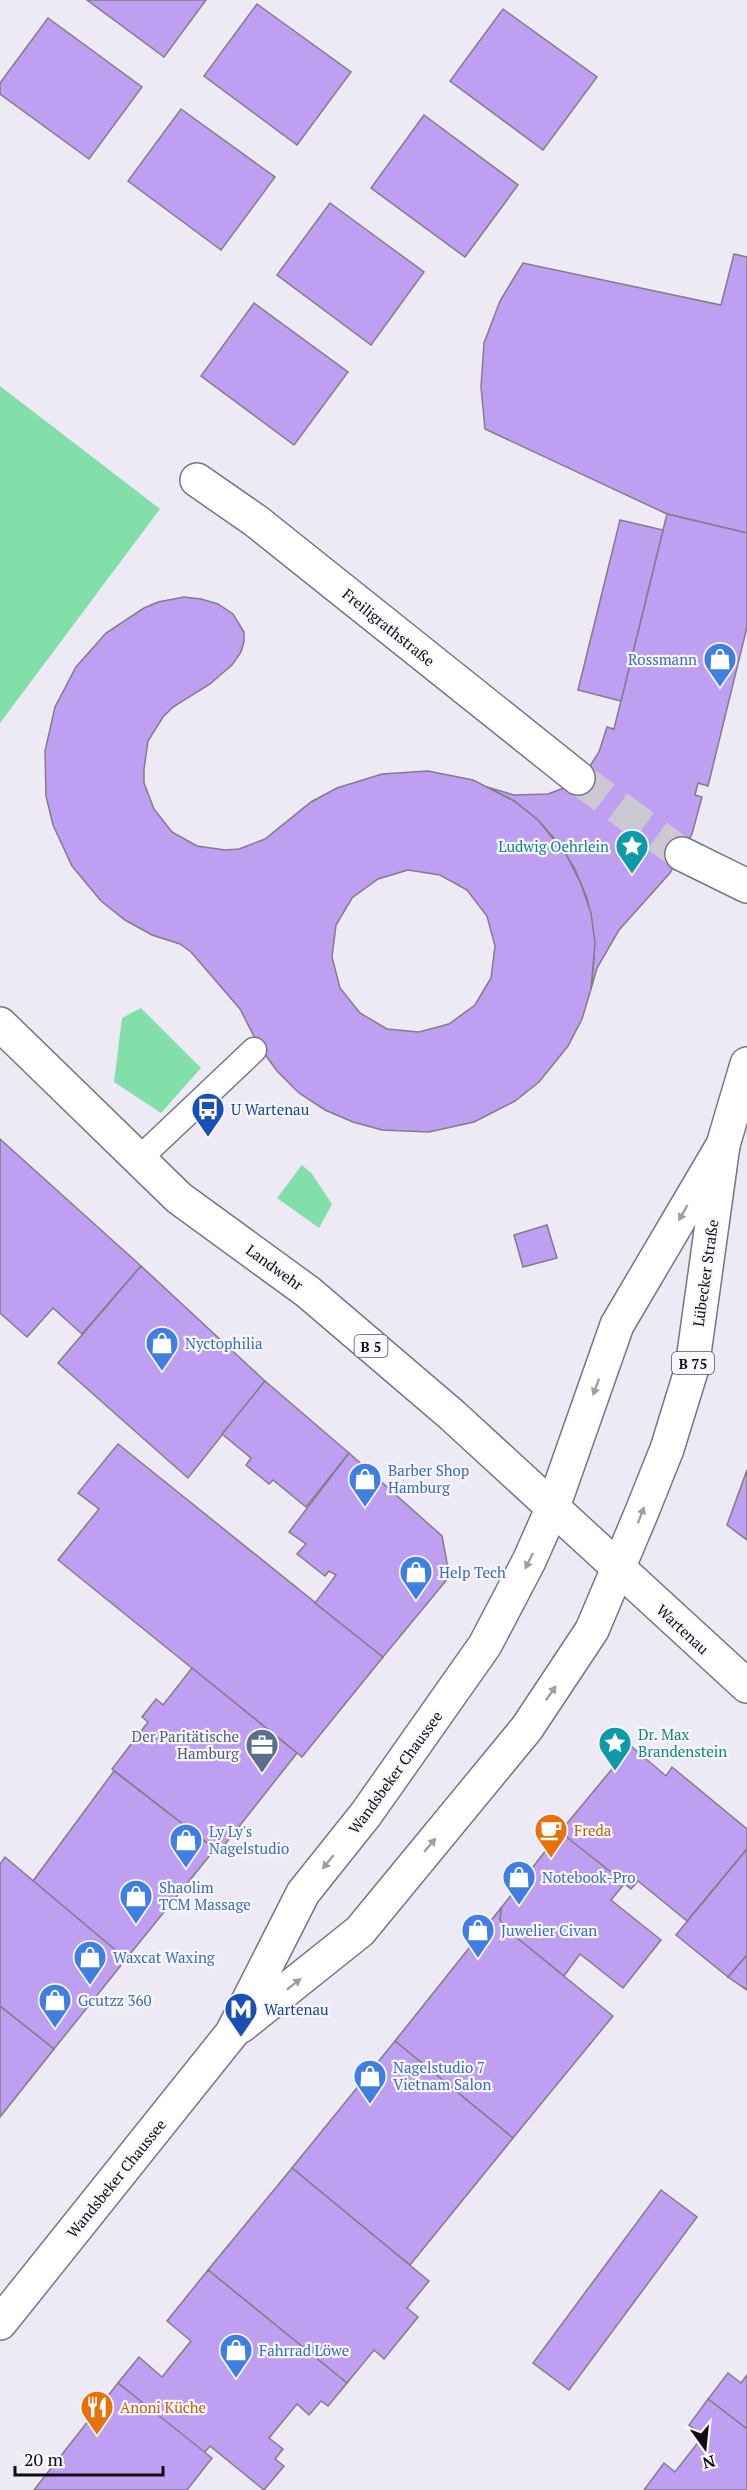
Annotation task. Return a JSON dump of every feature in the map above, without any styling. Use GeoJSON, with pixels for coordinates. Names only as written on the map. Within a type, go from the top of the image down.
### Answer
{"type":"FeatureCollection","features":[{"type":"Feature","properties":{"kind":"main road","name":"Freiligrathstraße"},"geometry":{"type":"LineString","coordinates":[[197,480],[256,521],[578,778]]}},
{"type":"Feature","properties":{"kind":"main road"},"geometry":{"type":"LineString","coordinates":[[682,854],[747,886]]}},
{"type":"Feature","properties":{"kind":"main road","name":"Landwehr"},"geometry":{"type":"LineString","coordinates":[[0,1024],[179,1198],[308,1292],[465,1426],[553,1507]]}},
{"type":"Feature","properties":{"kind":"main road","name":"Lübecker Straße"},"geometry":{"type":"LineString","coordinates":[[619,1570],[667,1449],[692,1368],[723,1145],[747,1064]]}},
{"type":"Feature","properties":{"kind":"main road","name":"Lübecker Straße"},"geometry":{"type":"LineString","coordinates":[[553,1507],[617,1325],[723,1145]]}},
{"type":"Feature","properties":{"kind":"main road","name":"B 5"},"geometry":{"type":"LineString","coordinates":[[553,1507],[619,1570]]}},
{"type":"Feature","properties":{"kind":"main road","name":"Wandsbeker Chaussee"},"geometry":{"type":"LineString","coordinates":[[0,2323],[232,2033],[303,1893],[373,1804],[485,1645],[529,1562],[553,1507]]}},
{"type":"Feature","properties":{"kind":"main road","name":"Wandsbeker Chaussee"},"geometry":{"type":"LineString","coordinates":[[232,2033],[360,1931],[527,1728],[592,1630],[619,1570]]}},
{"type":"Feature","properties":{"kind":"main road","name":"Wartenau"},"geometry":{"type":"LineString","coordinates":[[619,1570],[747,1686]]}},
{"type":"Feature","properties":{"kind":"lane"},"geometry":{"type":"LineString","coordinates":[[140,1158],[254,1050]]}},
{"type":"Feature","properties":{"kind":"green space"},"geometry":{"type":"Polygon","coordinates":[[[0,386],[160,509],[0,723],[0,386]]]}},
{"type":"Feature","properties":{"kind":"green space"},"geometry":{"type":"Polygon","coordinates":[[[141,1008],[201,1068],[161,1113],[114,1082],[122,1018],[141,1008]]]}},
{"type":"Feature","properties":{"kind":"green space"},"geometry":{"type":"Polygon","coordinates":[[[302,1165],[312,1174],[332,1204],[319,1228],[277,1198],[302,1165]]]}},
{"type":"Feature","properties":{"kind":"building"},"geometry":{"type":"Polygon","coordinates":[[[87,0],[206,0],[164,57],[87,0]]]}},
{"type":"Feature","properties":{"kind":"building"},"geometry":{"type":"Polygon","coordinates":[[[257,4],[351,72],[297,145],[204,76],[257,4]]]}},
{"type":"Feature","properties":{"kind":"building"},"geometry":{"type":"Polygon","coordinates":[[[503,9],[597,77],[543,150],[450,81],[503,9]]]}},
{"type":"Feature","properties":{"kind":"building"},"geometry":{"type":"Polygon","coordinates":[[[48,18],[142,87],[89,159],[0,94],[0,83],[48,18]]]}},
{"type":"Feature","properties":{"kind":"building"},"geometry":{"type":"Polygon","coordinates":[[[181,109],[275,177],[221,250],[128,181],[181,109]]]}},
{"type":"Feature","properties":{"kind":"building"},"geometry":{"type":"Polygon","coordinates":[[[424,115],[518,185],[465,257],[371,188],[424,115]]]}},
{"type":"Feature","properties":{"kind":"building"},"geometry":{"type":"Polygon","coordinates":[[[330,203],[424,272],[371,345],[277,275],[330,203]]]}},
{"type":"Feature","properties":{"kind":"building"},"geometry":{"type":"Polygon","coordinates":[[[734,254],[747,257],[747,533],[667,514],[485,429],[481,387],[484,343],[500,301],[523,263],[721,305],[734,254]]]}},
{"type":"Feature","properties":{"kind":"building"},"geometry":{"type":"Polygon","coordinates":[[[254,303],[348,372],[294,445],[201,376],[254,303]]]}},
{"type":"Feature","properties":{"kind":"building"},"geometry":{"type":"Polygon","coordinates":[[[667,514],[747,533],[747,627],[708,786],[698,783],[695,795],[702,797],[692,834],[670,873],[619,930],[597,968],[591,989],[594,959],[593,928],[587,898],[575,869],[559,844],[538,820],[514,801],[487,787],[514,795],[548,794],[564,788],[590,766],[599,752],[607,727],[614,729],[667,514]]]}},
{"type":"Feature","properties":{"kind":"building"},"geometry":{"type":"Polygon","coordinates":[[[620,520],[663,530],[621,701],[578,690],[620,520]]]}},
{"type":"Feature","properties":{"kind":"building"},"geometry":{"type":"Polygon","coordinates":[[[184,597],[218,604],[233,614],[244,632],[241,652],[232,665],[210,684],[173,707],[163,717],[148,741],[144,783],[154,809],[172,832],[197,846],[225,850],[239,849],[265,839],[311,802],[337,788],[382,774],[428,771],[473,780],[514,801],[538,820],[567,856],[581,884],[591,913],[595,943],[591,989],[582,1019],[568,1046],[539,1082],[515,1101],[474,1122],[429,1132],[382,1130],[353,1122],[325,1110],[299,1093],[277,1071],[259,1046],[240,1009],[191,952],[180,944],[152,935],[125,920],[101,901],[72,866],[53,825],[46,796],[45,751],[55,707],[76,667],[106,633],[144,608],[158,602],[184,597]],[[408,870],[378,879],[352,898],[336,925],[332,957],[340,988],[360,1013],[387,1029],[419,1032],[449,1024],[475,1005],[491,978],[495,946],[487,916],[467,890],[440,875],[408,870]]]}},
{"type":"Feature","properties":{"kind":"building"},"geometry":{"type":"Polygon","coordinates":[[[0,1139],[141,1266],[82,1334],[53,1308],[27,1337],[0,1313],[0,1139]]]}},
{"type":"Feature","properties":{"kind":"building"},"geometry":{"type":"Polygon","coordinates":[[[547,1225],[557,1258],[523,1267],[514,1235],[547,1225]]]}},
{"type":"Feature","properties":{"kind":"building"},"geometry":{"type":"Polygon","coordinates":[[[141,1266],[265,1381],[188,1478],[58,1363],[141,1266]]]}},
{"type":"Feature","properties":{"kind":"building"},"geometry":{"type":"Polygon","coordinates":[[[265,1381],[349,1453],[306,1507],[273,1480],[269,1484],[246,1465],[251,1458],[222,1434],[265,1381]]]}},
{"type":"Feature","properties":{"kind":"building"},"geometry":{"type":"Polygon","coordinates":[[[118,1444],[383,1657],[302,1757],[58,1560],[99,1509],[78,1493],[118,1444]]]}},
{"type":"Feature","properties":{"kind":"building"},"geometry":{"type":"Polygon","coordinates":[[[349,1453],[442,1536],[446,1557],[449,1577],[383,1657],[315,1603],[336,1575],[329,1571],[325,1576],[297,1554],[306,1544],[289,1532],[349,1453]]]}},
{"type":"Feature","properties":{"kind":"building"},"geometry":{"type":"Polygon","coordinates":[[[747,1470],[747,1540],[727,1525],[747,1470]]]}},
{"type":"Feature","properties":{"kind":"building"},"geometry":{"type":"Polygon","coordinates":[[[192,1668],[297,1753],[219,1852],[112,1769],[148,1722],[142,1717],[156,1699],[163,1705],[192,1668]]]}},
{"type":"Feature","properties":{"kind":"building"},"geometry":{"type":"Polygon","coordinates":[[[631,1746],[666,1776],[672,1767],[747,1829],[747,1849],[687,1921],[638,1881],[631,1889],[560,1832],[631,1746]]]}},
{"type":"Feature","properties":{"kind":"building"},"geometry":{"type":"Polygon","coordinates":[[[114,1771],[215,1849],[126,1959],[33,1881],[114,1771]]]}},
{"type":"Feature","properties":{"kind":"building"},"geometry":{"type":"Polygon","coordinates":[[[560,1832],[625,1883],[611,1900],[661,1940],[623,1988],[580,1954],[564,1976],[506,1929],[500,1920],[501,1908],[560,1832]]]}},
{"type":"Feature","properties":{"kind":"building"},"geometry":{"type":"Polygon","coordinates":[[[747,1849],[747,1955],[728,1977],[676,1935],[747,1849]]]}},
{"type":"Feature","properties":{"kind":"building"},"geometry":{"type":"Polygon","coordinates":[[[5,1857],[126,1959],[54,2049],[0,2006],[0,1864],[5,1857]]]}},
{"type":"Feature","properties":{"kind":"building"},"geometry":{"type":"Polygon","coordinates":[[[501,1908],[500,1920],[506,1929],[613,2016],[513,2138],[395,2041],[501,1908]]]}},
{"type":"Feature","properties":{"kind":"building"},"geometry":{"type":"Polygon","coordinates":[[[747,1955],[747,1990],[728,1977],[747,1955]]]}},
{"type":"Feature","properties":{"kind":"building"},"geometry":{"type":"Polygon","coordinates":[[[0,2006],[54,2049],[0,2117],[0,2006]]]}},
{"type":"Feature","properties":{"kind":"building"},"geometry":{"type":"Polygon","coordinates":[[[395,2041],[513,2138],[410,2265],[292,2168],[395,2041]]]}},
{"type":"Feature","properties":{"kind":"building"},"geometry":{"type":"Polygon","coordinates":[[[292,2168],[429,2281],[407,2308],[418,2317],[384,2359],[374,2350],[347,2383],[208,2270],[292,2168]]]}},
{"type":"Feature","properties":{"kind":"building"},"geometry":{"type":"Polygon","coordinates":[[[661,2190],[697,2217],[569,2390],[533,2363],[661,2190]]]}},
{"type":"Feature","properties":{"kind":"building"},"geometry":{"type":"Polygon","coordinates":[[[208,2270],[347,2383],[328,2406],[321,2401],[309,2415],[297,2404],[269,2438],[283,2449],[275,2459],[284,2466],[264,2490],[210,2446],[204,2453],[118,2383],[139,2357],[162,2377],[191,2341],[167,2321],[208,2270]]]}},
{"type":"Feature","properties":{"kind":"building"},"geometry":{"type":"Polygon","coordinates":[[[728,2373],[741,2383],[747,2375],[747,2429],[708,2399],[728,2373]]]}},
{"type":"Feature","properties":{"kind":"building"},"geometry":{"type":"Polygon","coordinates":[[[118,2383],[212,2458],[187,2490],[34,2490],[118,2383]]]}},
{"type":"Feature","properties":{"kind":"building"},"geometry":{"type":"Polygon","coordinates":[[[708,2399],[747,2429],[747,2490],[644,2490],[664,2463],[675,2472],[703,2436],[689,2425],[708,2399]]]}},
{"type":"Feature","properties":{"kind":"tunnel"},"geometry":{"type":"LineString","coordinates":[[578,778],[682,854]]}},
{"type":"Feature","properties":{"kind":"place","name":"Rossmann"},"geometry":{"type":"Point","coordinates":[720,688]}},
{"type":"Feature","properties":{"kind":"place","name":"Ludwig Oehrlein"},"geometry":{"type":"Point","coordinates":[632,875]}},
{"type":"Feature","properties":{"kind":"place","name":"U Wartenau"},"geometry":{"type":"Point","coordinates":[208,1138]}},
{"type":"Feature","properties":{"kind":"place","name":"Nyctophilia"},"geometry":{"type":"Point","coordinates":[162,1372]}},
{"type":"Feature","properties":{"kind":"place","name":"Barber Shop Hamburg"},"geometry":{"type":"Point","coordinates":[365,1508]}},
{"type":"Feature","properties":{"kind":"place","name":"Help Tech"},"geometry":{"type":"Point","coordinates":[416,1601]}},
{"type":"Feature","properties":{"kind":"place","name":"Dr. Max Brandenstein"},"geometry":{"type":"Point","coordinates":[615,1772]}},
{"type":"Feature","properties":{"kind":"place","name":"Der Paritätische Hamburg"},"geometry":{"type":"Point","coordinates":[262,1774]}},
{"type":"Feature","properties":{"kind":"place","name":"Freda"},"geometry":{"type":"Point","coordinates":[551,1859]}},
{"type":"Feature","properties":{"kind":"place","name":"Ly Ly's Nagelstudio"},"geometry":{"type":"Point","coordinates":[186,1869]}},
{"type":"Feature","properties":{"kind":"place","name":"Notebook-Pro"},"geometry":{"type":"Point","coordinates":[519,1906]}},
{"type":"Feature","properties":{"kind":"place","name":"Shaolim TCM Massage"},"geometry":{"type":"Point","coordinates":[136,1925]}},
{"type":"Feature","properties":{"kind":"place","name":"Juwelier Civan"},"geometry":{"type":"Point","coordinates":[478,1959]}},
{"type":"Feature","properties":{"kind":"place","name":"Waxcat Waxing"},"geometry":{"type":"Point","coordinates":[90,1986]}},
{"type":"Feature","properties":{"kind":"place","name":"Gcutzz 360"},"geometry":{"type":"Point","coordinates":[55,2029]}},
{"type":"Feature","properties":{"kind":"place","name":"Wartenau"},"geometry":{"type":"Point","coordinates":[241,2038]}},
{"type":"Feature","properties":{"kind":"place","name":"Nagelstudio 7 Vietnam Salon"},"geometry":{"type":"Point","coordinates":[370,2105]}},
{"type":"Feature","properties":{"kind":"place","name":"Fahrrad Löwe"},"geometry":{"type":"Point","coordinates":[236,2379]}},
{"type":"Feature","properties":{"kind":"place","name":"Anoni Küche"},"geometry":{"type":"Point","coordinates":[97,2436]}}]}
